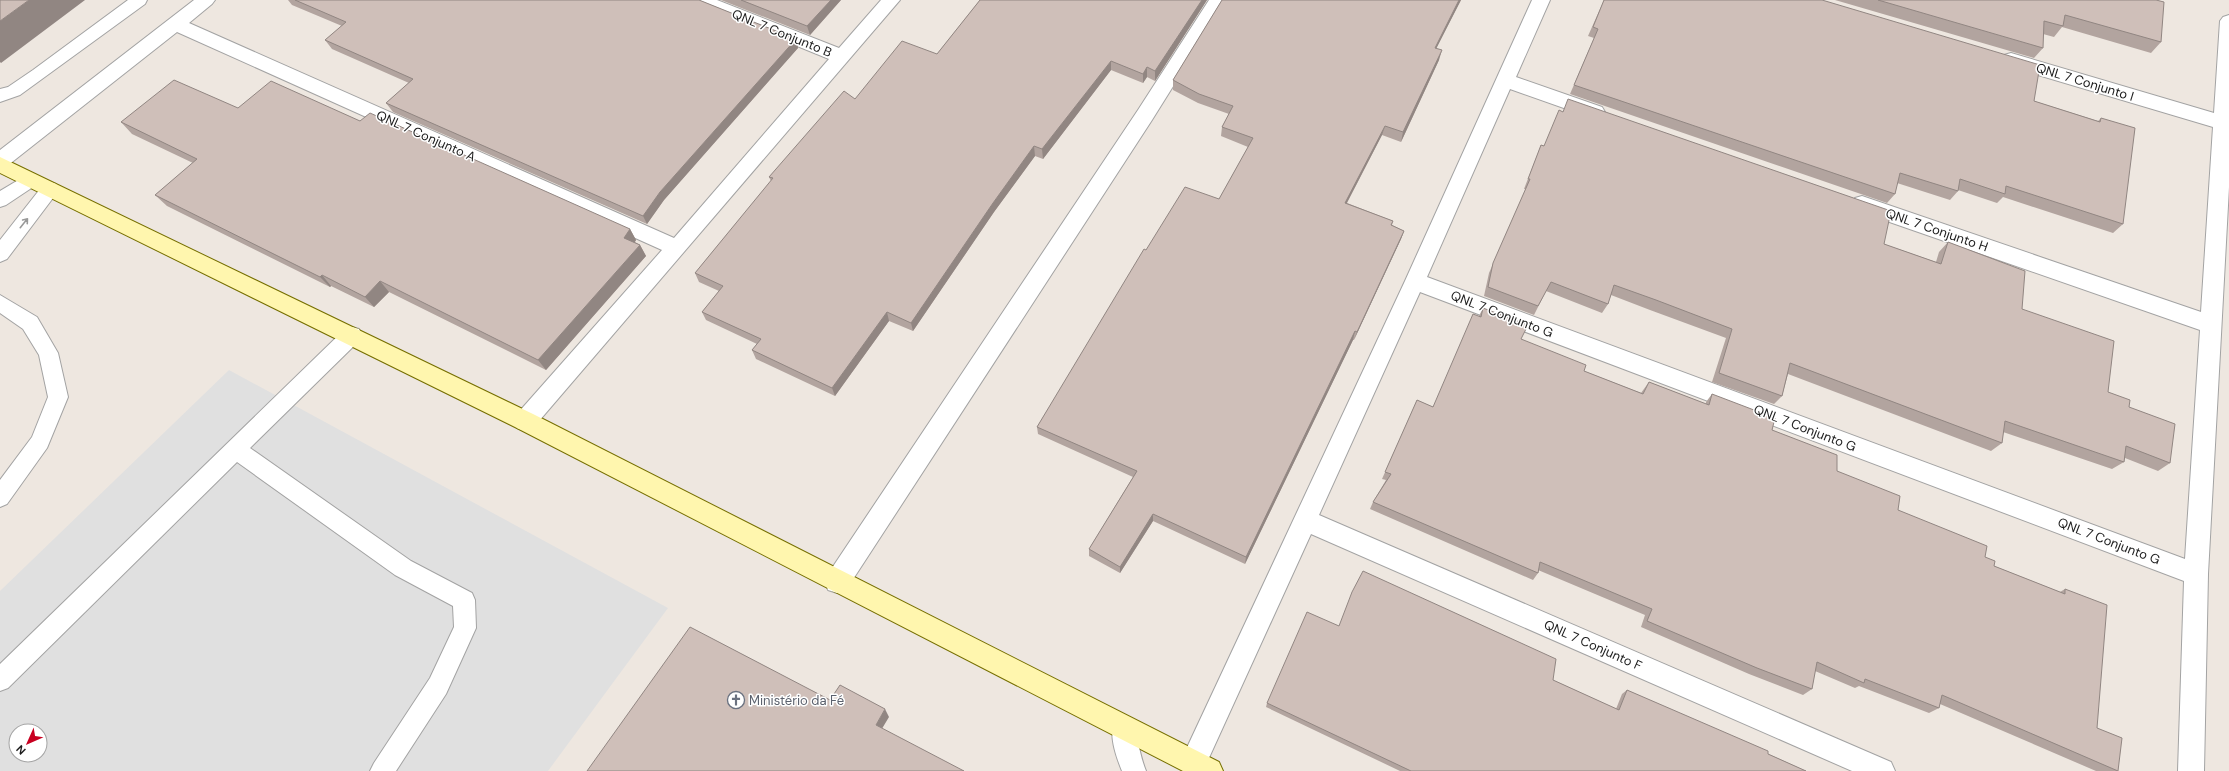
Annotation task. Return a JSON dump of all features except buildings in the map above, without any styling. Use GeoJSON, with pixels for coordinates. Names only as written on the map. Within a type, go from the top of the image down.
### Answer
{"type":"FeatureCollection","features":[{"type":"Feature","properties":{"kind":"street"},"geometry":{"type":"LineString","coordinates":[[206,0],[0,162],[50,190],[352,335],[525,421],[837,582],[1202,767],[1305,520],[1415,281],[1504,80],[1542,0]]}},
{"type":"Feature","properties":{"kind":"street","name":"QNL 7 Conjunto B"},"geometry":{"type":"LineString","coordinates":[[700,0],[842,57]]}},
{"type":"Feature","properties":{"kind":"street"},"geometry":{"type":"LineString","coordinates":[[525,421],[678,248],[891,0]]}},
{"type":"Feature","properties":{"kind":"street"},"geometry":{"type":"LineString","coordinates":[[837,582],[1141,121],[1218,0]]}},
{"type":"Feature","properties":{"kind":"street"},"geometry":{"type":"LineString","coordinates":[[2191,771],[2196,574],[2229,21]]}},
{"type":"Feature","properties":{"kind":"street","name":"QNL 7 Conjunto A"},"geometry":{"type":"LineString","coordinates":[[175,24],[678,248]]}},
{"type":"Feature","properties":{"kind":"street","name":"QNL 7 Conjunto I"},"geometry":{"type":"LineString","coordinates":[[1993,55],[2223,123]]}},
{"type":"Feature","properties":{"kind":"street"},"geometry":{"type":"LineString","coordinates":[[1504,80],[1610,117]]}},
{"type":"Feature","properties":{"kind":"street","name":"QNL 7 Conjunto H"},"geometry":{"type":"LineString","coordinates":[[1843,198],[2212,325]]}},
{"type":"Feature","properties":{"kind":"street","name":"QNL 7 Conjunto G"},"geometry":{"type":"LineString","coordinates":[[1415,281],[2196,574]]}},
{"type":"Feature","properties":{"kind":"street","name":"QNL 7 Conjunto F"},"geometry":{"type":"LineString","coordinates":[[1305,520],[1882,771]]}},
{"type":"Feature","properties":{"kind":"lane"},"geometry":{"type":"LineString","coordinates":[[0,96],[14,91],[39,74],[139,0]]}},
{"type":"Feature","properties":{"kind":"lane"},"geometry":{"type":"LineString","coordinates":[[0,200],[30,180]]}},
{"type":"Feature","properties":{"kind":"lane"},"geometry":{"type":"LineString","coordinates":[[0,254],[50,190]]}},
{"type":"Feature","properties":{"kind":"lane"},"geometry":{"type":"LineString","coordinates":[[0,304],[30,323],[48,353],[58,397],[40,442],[0,497]]}},
{"type":"Feature","properties":{"kind":"lane"},"geometry":{"type":"LineString","coordinates":[[0,680],[352,335]]}},
{"type":"Feature","properties":{"kind":"lane"},"geometry":{"type":"LineString","coordinates":[[235,449],[403,568],[464,600],[465,628],[438,686],[382,771]]}},
{"type":"Feature","properties":{"kind":"lane"},"geometry":{"type":"LineString","coordinates":[[1123,727],[1129,758],[1134,771]]}},
{"type":"Feature","properties":{"kind":"shaded area"},"geometry":{"type":"Polygon","coordinates":[[[229,370],[668,608],[548,771],[0,771],[0,591],[229,370]]]}},
{"type":"Feature","properties":{"kind":"place","name":"Ministério da Fé"},"geometry":{"type":"Point","coordinates":[736,700]}}]}
